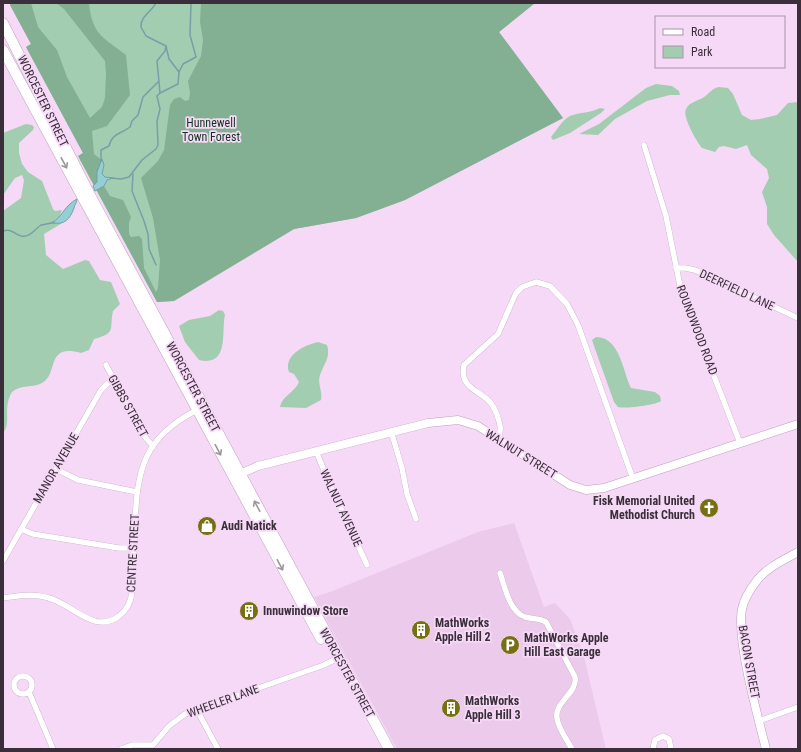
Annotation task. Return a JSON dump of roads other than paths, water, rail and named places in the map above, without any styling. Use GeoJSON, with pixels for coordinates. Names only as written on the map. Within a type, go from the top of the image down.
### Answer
{"type":"FeatureCollection","features":[{"type":"Feature","properties":{"kind":"highway","name":"WORCESTER STREET"},"geometry":{"type":"LineString","coordinates":[[3,23],[90,197],[389,749]]}},
{"type":"Feature","properties":{"kind":"highway","name":"WORCESTER STREET"},"geometry":{"type":"LineString","coordinates":[[3,50],[300,602],[334,660],[382,749]]}},
{"type":"Feature","properties":{"kind":"street","name":"ROUNDWOOD ROAD"},"geometry":{"type":"LineString","coordinates":[[644,145],[666,216],[681,291],[740,444]]}},
{"type":"Feature","properties":{"kind":"street","name":"DEERFIELD LANE"},"geometry":{"type":"LineString","coordinates":[[676,268],[695,270],[798,318]]}},
{"type":"Feature","properties":{"kind":"street"},"geometry":{"type":"LineString","coordinates":[[498,439],[500,428],[496,411],[489,401],[473,391],[468,385],[464,372],[464,366],[498,334],[519,290],[531,283],[546,284],[560,294],[578,325],[633,479]]}},
{"type":"Feature","properties":{"kind":"street","name":"GIBBS STREET"},"geometry":{"type":"LineString","coordinates":[[106,365],[145,437],[153,446]]}},
{"type":"Feature","properties":{"kind":"street","name":"MANOR AVENUE"},"geometry":{"type":"LineString","coordinates":[[3,561],[101,390],[113,378]]}},
{"type":"Feature","properties":{"kind":"street","name":"CENTRE STREET"},"geometry":{"type":"LineString","coordinates":[[3,598],[30,595],[43,596],[57,600],[89,620],[100,622],[112,620],[122,613],[131,599],[136,492],[141,471],[153,446],[170,427],[197,410]]}},
{"type":"Feature","properties":{"kind":"street","name":"WALNUT STREET"},"geometry":{"type":"LineString","coordinates":[[240,474],[258,466],[391,431],[428,422],[458,420],[478,426],[561,479],[582,490],[598,489],[633,479],[798,424]]}},
{"type":"Feature","properties":{"kind":"street"},"geometry":{"type":"LineString","coordinates":[[391,431],[402,468],[407,494],[416,519]]}},
{"type":"Feature","properties":{"kind":"street","name":"WALNUT AVENUE"},"geometry":{"type":"LineString","coordinates":[[316,451],[334,494],[367,564]]}},
{"type":"Feature","properties":{"kind":"street"},"geometry":{"type":"LineString","coordinates":[[56,468],[78,480],[136,492]]}},
{"type":"Feature","properties":{"kind":"street"},"geometry":{"type":"LineString","coordinates":[[21,529],[33,534],[119,548],[134,548]]}},
{"type":"Feature","properties":{"kind":"street","name":"BACON STREET"},"geometry":{"type":"LineString","coordinates":[[766,749],[744,647],[741,622],[742,608],[759,578],[769,569],[798,552]]}},
{"type":"Feature","properties":{"kind":"street"},"geometry":{"type":"LineString","coordinates":[[500,573],[515,610],[526,617],[540,619],[546,622],[575,677],[575,684],[561,704],[556,716],[572,749]]}},
{"type":"Feature","properties":{"kind":"street","name":"WHEELER LANE"},"geometry":{"type":"LineString","coordinates":[[121,749],[132,745],[153,745],[173,722],[197,710],[324,665],[334,660]]}},
{"type":"Feature","properties":{"kind":"street"},"geometry":{"type":"LineString","coordinates":[[29,692],[53,749]]}},
{"type":"Feature","properties":{"kind":"street"},"geometry":{"type":"LineString","coordinates":[[759,721],[798,707]]}},
{"type":"Feature","properties":{"kind":"street"},"geometry":{"type":"LineString","coordinates":[[197,710],[218,749]]}},
{"type":"Feature","properties":{"kind":"street"},"geometry":{"type":"LineString","coordinates":[[653,749],[655,740],[663,736],[669,739],[671,749]]}},
{"type":"Feature","properties":{"kind":"waterway"},"geometry":{"type":"LineString","coordinates":[[111,178],[121,179],[129,177],[142,160],[156,149],[158,145],[157,121],[160,109],[157,96],[178,84],[179,72],[169,59],[166,46],[146,36],[141,27],[142,20],[156,3]]}},
{"type":"Feature","properties":{"kind":"waterway"},"geometry":{"type":"LineString","coordinates":[[179,72],[183,64],[196,57],[190,35],[191,3]]}},
{"type":"Feature","properties":{"kind":"waterway"},"geometry":{"type":"LineString","coordinates":[[160,93],[157,61],[165,51],[166,46]]}},
{"type":"Feature","properties":{"kind":"waterway"},"geometry":{"type":"LineString","coordinates":[[101,161],[101,150],[109,146],[110,142],[115,136],[130,127],[132,121],[138,115],[143,97],[158,82]]}},
{"type":"Feature","properties":{"kind":"waterway"},"geometry":{"type":"LineString","coordinates":[[133,174],[132,191],[144,221],[148,234],[149,249],[156,265]]}},
{"type":"Feature","properties":{"kind":"waterway"},"geometry":{"type":"LineString","coordinates":[[3,231],[11,231],[21,236],[27,236],[41,225],[54,222]]}},
{"type":"Feature","properties":{"kind":"place","name":"Fisk Memorial United Methodist Church"},"geometry":{"type":"Point","coordinates":[709,508]}},
{"type":"Feature","properties":{"kind":"place","name":"Audi Natick"},"geometry":{"type":"Point","coordinates":[207,526]}},
{"type":"Feature","properties":{"kind":"place","name":"Innuwindow Store"},"geometry":{"type":"Point","coordinates":[249,611]}},
{"type":"Feature","properties":{"kind":"place","name":"MathWorks Apple Hill 2"},"geometry":{"type":"Point","coordinates":[421,630]}},
{"type":"Feature","properties":{"kind":"place","name":"MathWorks Apple Hill East Garage"},"geometry":{"type":"Point","coordinates":[510,645]}},
{"type":"Feature","properties":{"kind":"place","name":"MathWorks Apple Hill 3"},"geometry":{"type":"Point","coordinates":[451,708]}},
{"type":"Feature","properties":{"kind":"park label","name":"Hunnewell Town Forest"},"geometry":{"type":"Point","coordinates":[211,130]}}]}
